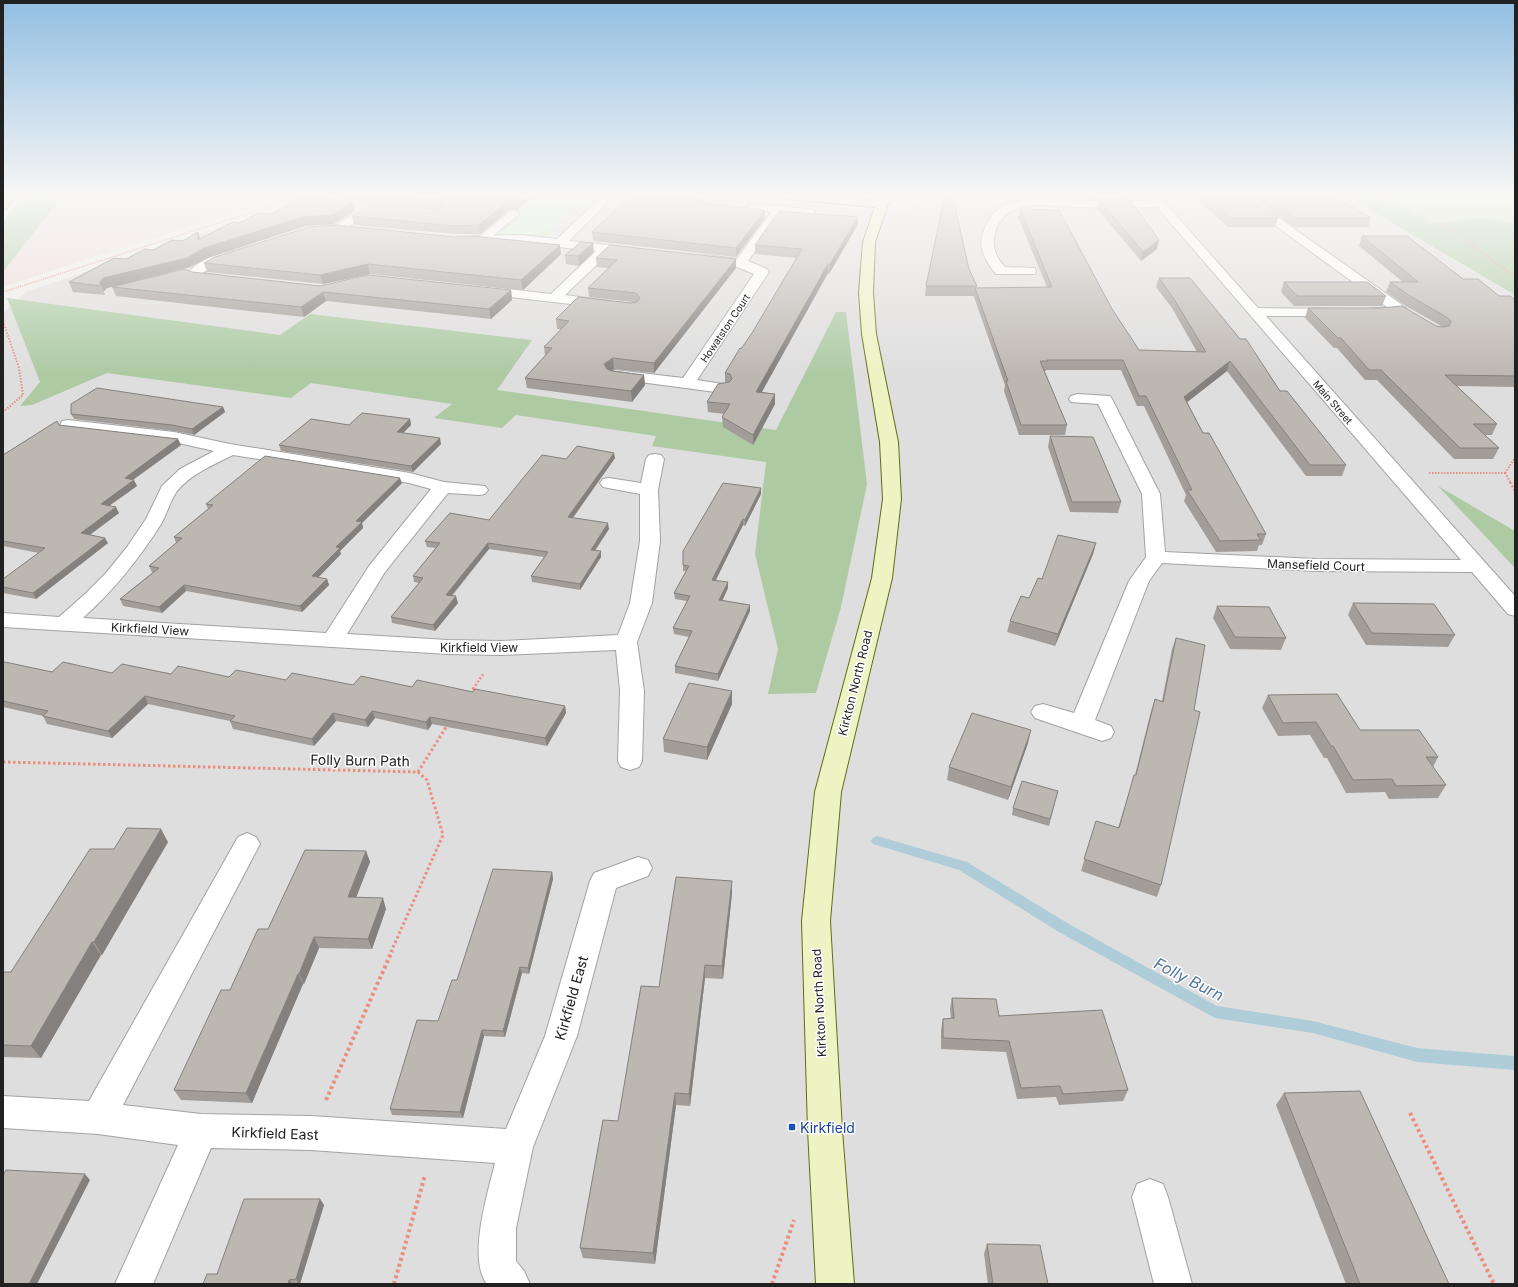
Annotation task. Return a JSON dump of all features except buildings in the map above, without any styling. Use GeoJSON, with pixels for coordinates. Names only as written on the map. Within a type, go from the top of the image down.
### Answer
{"type":"FeatureCollection","features":[{"type":"Feature","properties":{"kind":"main road","name":"Kirkton North Road"},"geometry":{"type":"LineString","coordinates":[[836,1284],[825,1130],[816,921],[828,792],[882,578],[892,499],[889,442],[869,334],[866,293],[868,254]]}},
{"type":"Feature","properties":{"kind":"street"},"geometry":{"type":"LineString","coordinates":[[233,280],[195,276],[196,271],[212,262],[234,254]]}},
{"type":"Feature","properties":{"kind":"street"},"geometry":{"type":"LineString","coordinates":[[556,298],[601,254]]}},
{"type":"Feature","properties":{"kind":"street"},"geometry":{"type":"LineString","coordinates":[[740,263],[744,254]]}},
{"type":"Feature","properties":{"kind":"street"},"geometry":{"type":"LineString","coordinates":[[990,254],[1003,276],[1030,270]]}},
{"type":"Feature","properties":{"kind":"street","name":"Main Street"},"geometry":{"type":"LineString","coordinates":[[1203,254],[1515,609]]}},
{"type":"Feature","properties":{"kind":"street"},"geometry":{"type":"LineString","coordinates":[[1323,254],[1400,310],[1413,317]]}},
{"type":"Feature","properties":{"kind":"street","name":"Howatston Court"},"geometry":{"type":"LineString","coordinates":[[687,383],[762,272],[740,263],[692,258]]}},
{"type":"Feature","properties":{"kind":"street"},"geometry":{"type":"LineString","coordinates":[[471,289],[617,305]]}},
{"type":"Feature","properties":{"kind":"street"},"geometry":{"type":"LineString","coordinates":[[1254,312],[1357,312],[1400,310]]}},
{"type":"Feature","properties":{"kind":"street"},"geometry":{"type":"LineString","coordinates":[[614,375],[723,388]]}},
{"type":"Feature","properties":{"kind":"street"},"geometry":{"type":"LineString","coordinates":[[1043,712],[1092,728],[1120,632],[1139,581],[1156,557],[1151,494],[1101,394],[1077,399]]}},
{"type":"Feature","properties":{"kind":"street"},"geometry":{"type":"LineString","coordinates":[[68,425],[174,437],[230,449],[410,478],[443,487],[479,490]]}},
{"type":"Feature","properties":{"kind":"street"},"geometry":{"type":"LineString","coordinates":[[64,624],[92,599],[113,577],[134,551],[155,519],[168,490],[186,473],[230,449]]}},
{"type":"Feature","properties":{"kind":"street"},"geometry":{"type":"LineString","coordinates":[[630,762],[632,691],[626,642],[641,603],[650,541],[649,490],[655,459]]}},
{"type":"Feature","properties":{"kind":"street"},"geometry":{"type":"LineString","coordinates":[[609,483],[649,490]]}},
{"type":"Feature","properties":{"kind":"street"},"geometry":{"type":"LineString","coordinates":[[332,641],[376,570],[443,487]]}},
{"type":"Feature","properties":{"kind":"street","name":"Mansefield Court"},"geometry":{"type":"LineString","coordinates":[[1156,557],[1320,566],[1476,566]]}},
{"type":"Feature","properties":{"kind":"street","name":"Kirkfield View"},"geometry":{"type":"LineString","coordinates":[[3,620],[448,647],[501,648],[626,642]]}},
{"type":"Feature","properties":{"kind":"street"},"geometry":{"type":"LineString","coordinates":[[98,1118],[247,844]]}},
{"type":"Feature","properties":{"kind":"street","name":"Kirkfield East"},"geometry":{"type":"LineString","coordinates":[[511,1284],[498,1268],[498,1228],[516,1147],[561,1036],[604,880],[638,868]]}},
{"type":"Feature","properties":{"kind":"street","name":"Kirkfield East"},"geometry":{"type":"LineString","coordinates":[[3,1112],[98,1118],[201,1131],[311,1133],[516,1147]]}},
{"type":"Feature","properties":{"kind":"street"},"geometry":{"type":"LineString","coordinates":[[134,1284],[201,1131]]}},
{"type":"Feature","properties":{"kind":"street"},"geometry":{"type":"LineString","coordinates":[[1150,1197],[1173,1284]]}},
{"type":"Feature","properties":{"kind":"lane"},"geometry":{"type":"LineString","coordinates":[[181,275],[196,271]]}},
{"type":"Feature","properties":{"kind":"path"},"geometry":{"type":"LineString","coordinates":[[3,292],[122,254]]}},
{"type":"Feature","properties":{"kind":"path"},"geometry":{"type":"LineString","coordinates":[[1483,254],[1495,264],[1515,275]]}},
{"type":"Feature","properties":{"kind":"path"},"geometry":{"type":"LineString","coordinates":[[3,321],[19,368],[23,395],[3,412]]}},
{"type":"Feature","properties":{"kind":"path"},"geometry":{"type":"LineString","coordinates":[[1505,473],[1515,458]]}},
{"type":"Feature","properties":{"kind":"path"},"geometry":{"type":"LineString","coordinates":[[1395,472],[1505,473]]}},
{"type":"Feature","properties":{"kind":"path"},"geometry":{"type":"LineString","coordinates":[[1505,473],[1515,491]]}},
{"type":"Feature","properties":{"kind":"path"},"geometry":{"type":"LineString","coordinates":[[466,699],[501,648]]}},
{"type":"Feature","properties":{"kind":"path"},"geometry":{"type":"LineString","coordinates":[[418,772],[431,749],[453,718]]}},
{"type":"Feature","properties":{"kind":"path","name":"Folly Burn Path"},"geometry":{"type":"LineString","coordinates":[[3,762],[418,772],[427,780],[443,835],[311,1133]]}},
{"type":"Feature","properties":{"kind":"path"},"geometry":{"type":"LineString","coordinates":[[1410,1113],[1494,1284]]}},
{"type":"Feature","properties":{"kind":"path"},"geometry":{"type":"LineString","coordinates":[[394,1284],[434,1141]]}},
{"type":"Feature","properties":{"kind":"shaded area"},"geometry":{"type":"Polygon","coordinates":[[[17,254],[104,254],[3,287],[3,272],[17,254]]]}},
{"type":"Feature","properties":{"kind":"shaded area"},"geometry":{"type":"Polygon","coordinates":[[[140,254],[1445,254],[1515,295],[1515,1284],[3,1284],[3,312],[28,291],[140,254]]]}},
{"type":"Feature","properties":{"kind":"green space"},"geometry":{"type":"Polygon","coordinates":[[[3,254],[17,254],[3,272],[3,254]]]}},
{"type":"Feature","properties":{"kind":"green space"},"geometry":{"type":"Polygon","coordinates":[[[1445,254],[1515,254],[1515,295],[1445,254]]]}},
{"type":"Feature","properties":{"kind":"green space"},"geometry":{"type":"Polygon","coordinates":[[[7,298],[280,335],[310,314],[532,340],[497,390],[776,430],[836,312],[846,312],[867,484],[841,607],[816,693],[768,694],[778,649],[755,554],[766,462],[652,446],[656,436],[516,415],[502,428],[434,418],[452,404],[311,383],[291,398],[107,373],[32,405],[20,406],[40,382],[7,298]]]}},
{"type":"Feature","properties":{"kind":"green space"},"geometry":{"type":"Polygon","coordinates":[[[1438,486],[1515,531],[1515,568],[1438,486]]]}},
{"type":"Feature","properties":{"kind":"waterway","name":"Folly Burn"},"geometry":{"type":"LineString","coordinates":[[877,841],[963,866],[1064,928],[1215,1012],[1313,1027],[1417,1055],[1515,1063]]}},
{"type":"Feature","properties":{"kind":"place","name":"Kirkfield"},"geometry":{"type":"Point","coordinates":[792,1127]}}]}
